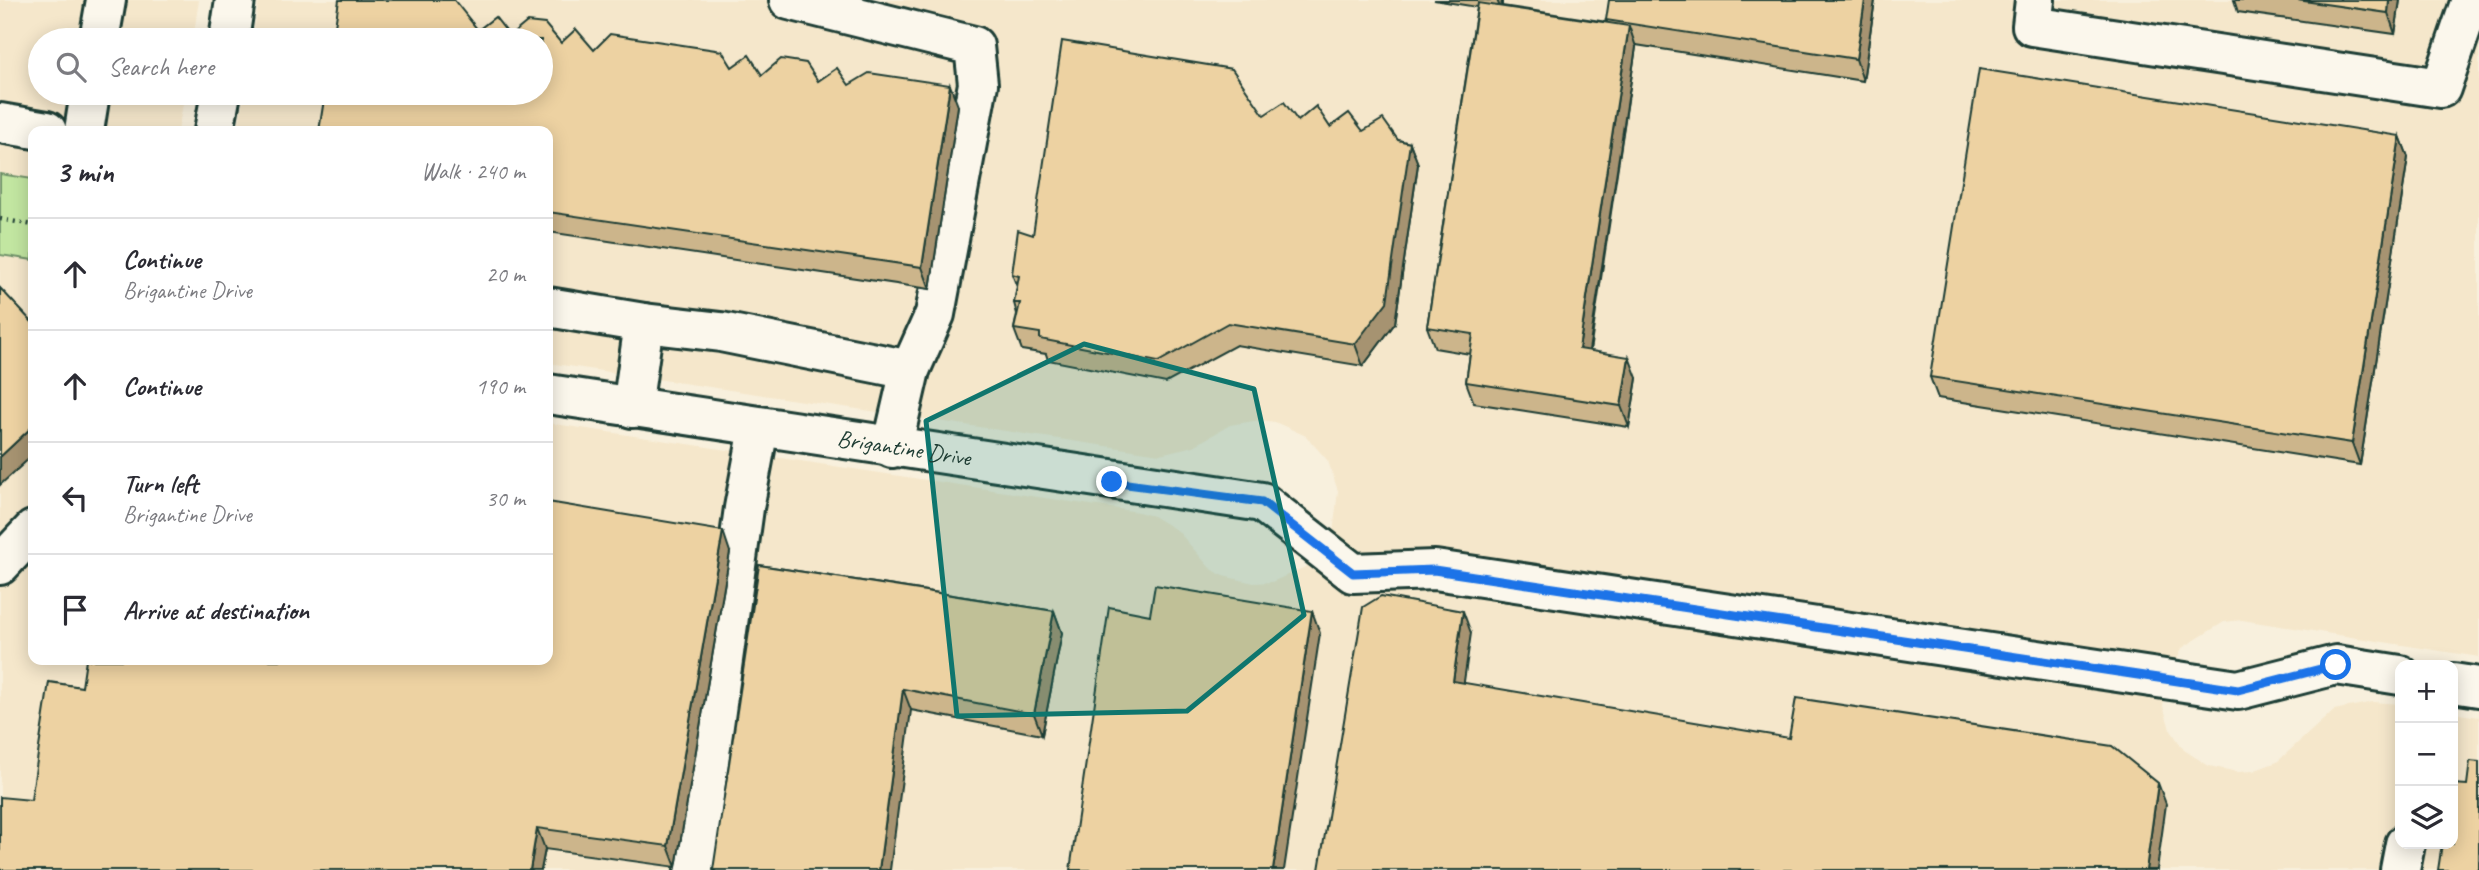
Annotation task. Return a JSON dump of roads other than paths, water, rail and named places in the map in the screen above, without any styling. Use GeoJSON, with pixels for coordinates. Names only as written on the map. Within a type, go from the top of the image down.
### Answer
{"type":"FeatureCollection","features":[{"type":"Feature","properties":{"kind":"street"},"geometry":{"type":"LineString","coordinates":[[101,28],[106,0]]}},
{"type":"Feature","properties":{"kind":"street"},"geometry":{"type":"LineString","coordinates":[[231,28],[235,0]]}},
{"type":"Feature","properties":{"kind":"street"},"geometry":{"type":"LineString","coordinates":[[789,0],[974,46],[978,84],[935,314],[910,370],[892,448]]}},
{"type":"Feature","properties":{"kind":"street"},"geometry":{"type":"LineString","coordinates":[[2035,0],[2032,26],[2441,88],[2471,0]]}},
{"type":"Feature","properties":{"kind":"street"},"geometry":{"type":"LineString","coordinates":[[85,126],[88,105]]}},
{"type":"Feature","properties":{"kind":"street"},"geometry":{"type":"LineString","coordinates":[[216,126],[219,105]]}},
{"type":"Feature","properties":{"kind":"street"},"geometry":{"type":"LineString","coordinates":[[0,123],[28,128]]}},
{"type":"Feature","properties":{"kind":"street"},"geometry":{"type":"LineString","coordinates":[[553,308],[721,332],[910,370]]}},
{"type":"Feature","properties":{"kind":"street"},"geometry":{"type":"LineString","coordinates":[[632,408],[644,323]]}},
{"type":"Feature","properties":{"kind":"street","name":"Brigantine Drive"},"geometry":{"type":"LineString","coordinates":[[553,395],[1262,502],[1353,573],[1434,570],[2238,690],[2336,665],[2395,674]]}},
{"type":"Feature","properties":{"kind":"street"},"geometry":{"type":"LineString","coordinates":[[694,870],[744,508],[759,428]]}},
{"type":"Feature","properties":{"kind":"street"},"geometry":{"type":"LineString","coordinates":[[0,565],[28,535]]}},
{"type":"Feature","properties":{"kind":"street"},"geometry":{"type":"LineString","coordinates":[[2458,684],[2479,687]]}},
{"type":"Feature","properties":{"kind":"street"},"geometry":{"type":"LineString","coordinates":[[2400,870],[2403,849]]}}]}
